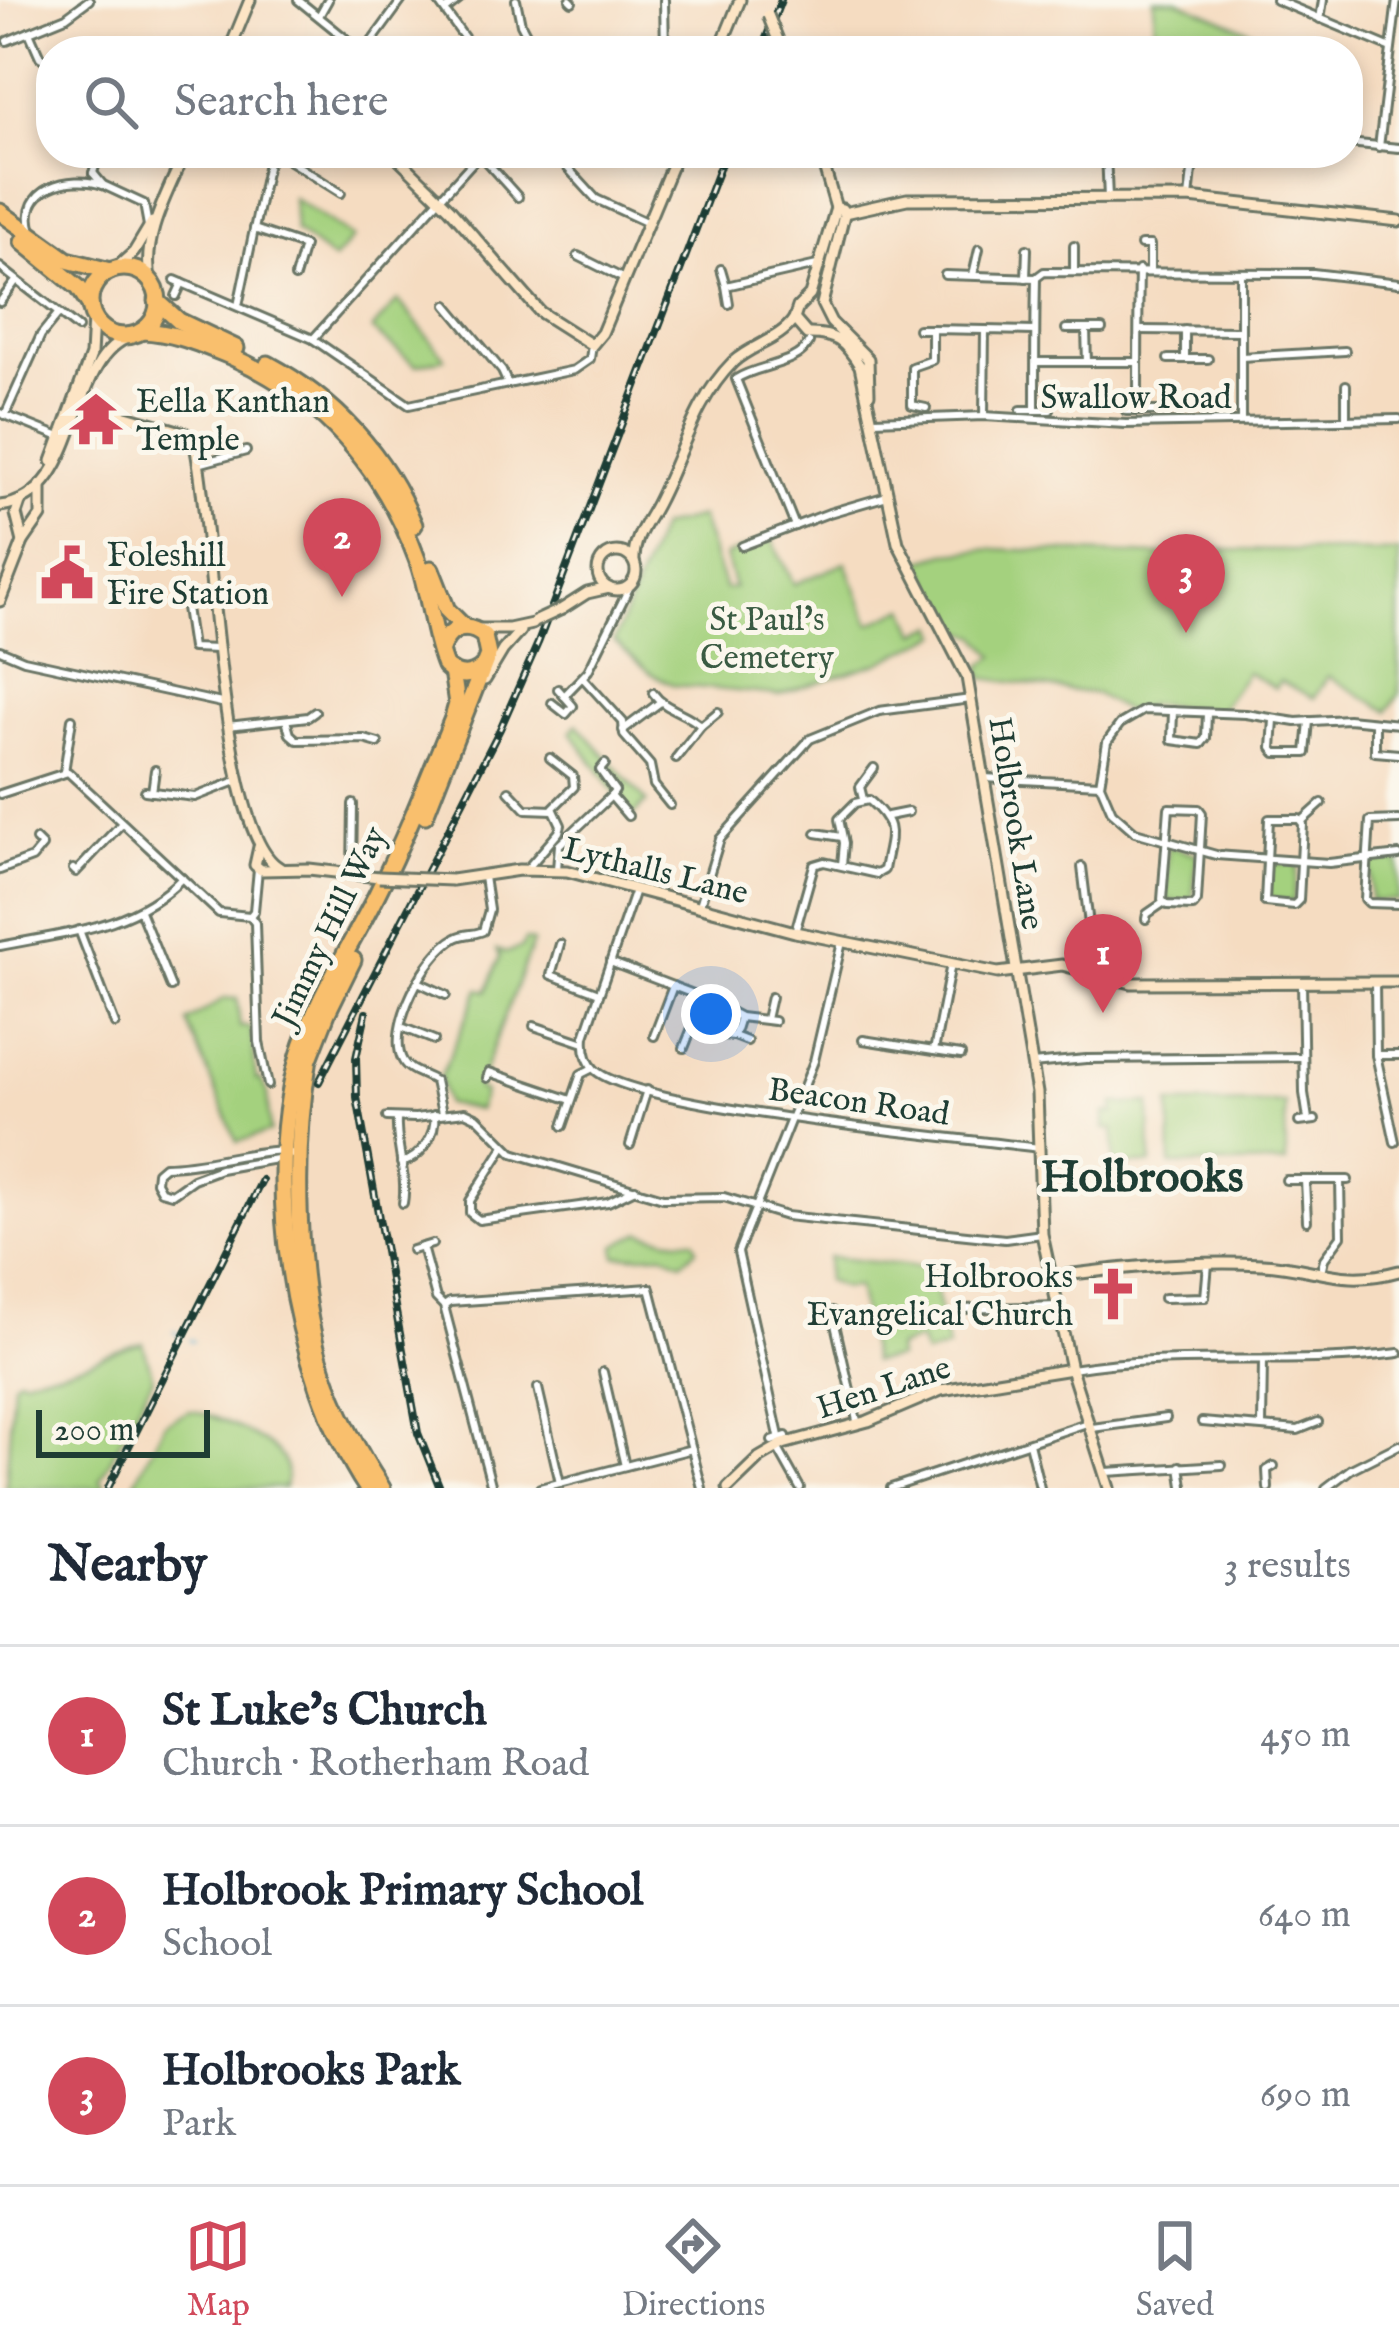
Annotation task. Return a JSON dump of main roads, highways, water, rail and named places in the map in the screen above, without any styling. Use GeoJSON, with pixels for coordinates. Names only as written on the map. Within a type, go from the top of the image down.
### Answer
{"type":"FeatureCollection","features":[{"type":"Feature","properties":{"kind":"highway"},"geometry":{"type":"LineString","coordinates":[[0,212],[74,263],[136,271],[151,283],[157,301],[179,321],[292,377],[349,423],[396,486],[447,610],[484,636],[485,662],[466,675],[446,666],[432,604],[405,528],[380,479],[349,439],[302,397],[254,367],[188,338],[106,332],[79,288],[0,224]]}},
{"type":"Feature","properties":{"kind":"highway"},"geometry":{"type":"LineString","coordinates":[[92,311],[94,286],[112,270]]}},
{"type":"Feature","properties":{"kind":"highway"},"geometry":{"type":"LineString","coordinates":[[136,334],[153,318],[157,301]]}},
{"type":"Feature","properties":{"kind":"highway"},"geometry":{"type":"LineString","coordinates":[[441,650],[446,637],[467,628]]}},
{"type":"Feature","properties":{"kind":"highway","name":"Jimmy Hill Way"},"geometry":{"type":"LineString","coordinates":[[367,1488],[339,1441],[310,1369],[295,1299],[286,1211],[297,1098],[326,1013],[408,851],[485,662]]}},
{"type":"Feature","properties":{"kind":"highway","name":"Jimmy Hill Way"},"geometry":{"type":"LineString","coordinates":[[382,1488],[343,1419],[320,1363],[288,1119],[306,1034],[415,818],[453,718],[457,704],[452,671]]}},
{"type":"Feature","properties":{"kind":"waterway"},"geometry":{"type":"LineString","coordinates":[[174,1332],[182,1336]]}},
{"type":"Feature","properties":{"kind":"railway"},"geometry":{"type":"LineString","coordinates":[[767,36],[781,0]]}},
{"type":"Feature","properties":{"kind":"railway"},"geometry":{"type":"LineString","coordinates":[[319,1082],[500,729],[538,643],[719,168]]}},
{"type":"Feature","properties":{"kind":"railway"},"geometry":{"type":"LineString","coordinates":[[366,1013],[356,1058],[357,1097],[418,1433],[440,1488]]}},
{"type":"Feature","properties":{"kind":"railway"},"geometry":{"type":"LineString","coordinates":[[108,1488],[262,1180]]}},
{"type":"Feature","properties":{"kind":"place","name":"Eella Kanthan Temple"},"geometry":{"type":"Point","coordinates":[96,419]}},
{"type":"Feature","properties":{"kind":"place","name":"Foleshill Fire Station"},"geometry":{"type":"Point","coordinates":[67,573]}},
{"type":"Feature","properties":{"kind":"place","name":"Holbrook Primary School"},"geometry":{"type":"Point","coordinates":[342,597]}},
{"type":"Feature","properties":{"kind":"place","name":"Holbrooks Park"},"geometry":{"type":"Point","coordinates":[1186,633]}},
{"type":"Feature","properties":{"kind":"place","name":"St Luke's Church"},"geometry":{"type":"Point","coordinates":[1103,1013]}},
{"type":"Feature","properties":{"kind":"place","name":"Holbrooks Evangelical Church"},"geometry":{"type":"Point","coordinates":[1113,1294]}},
{"type":"Feature","properties":{"kind":"district","name":"Holbrooks"},"geometry":{"type":"Point","coordinates":[1142,1175]}},
{"type":"Feature","properties":{"kind":"park label","name":"St Paul's Cemetery"},"geometry":{"type":"Point","coordinates":[767,637]}}]}
